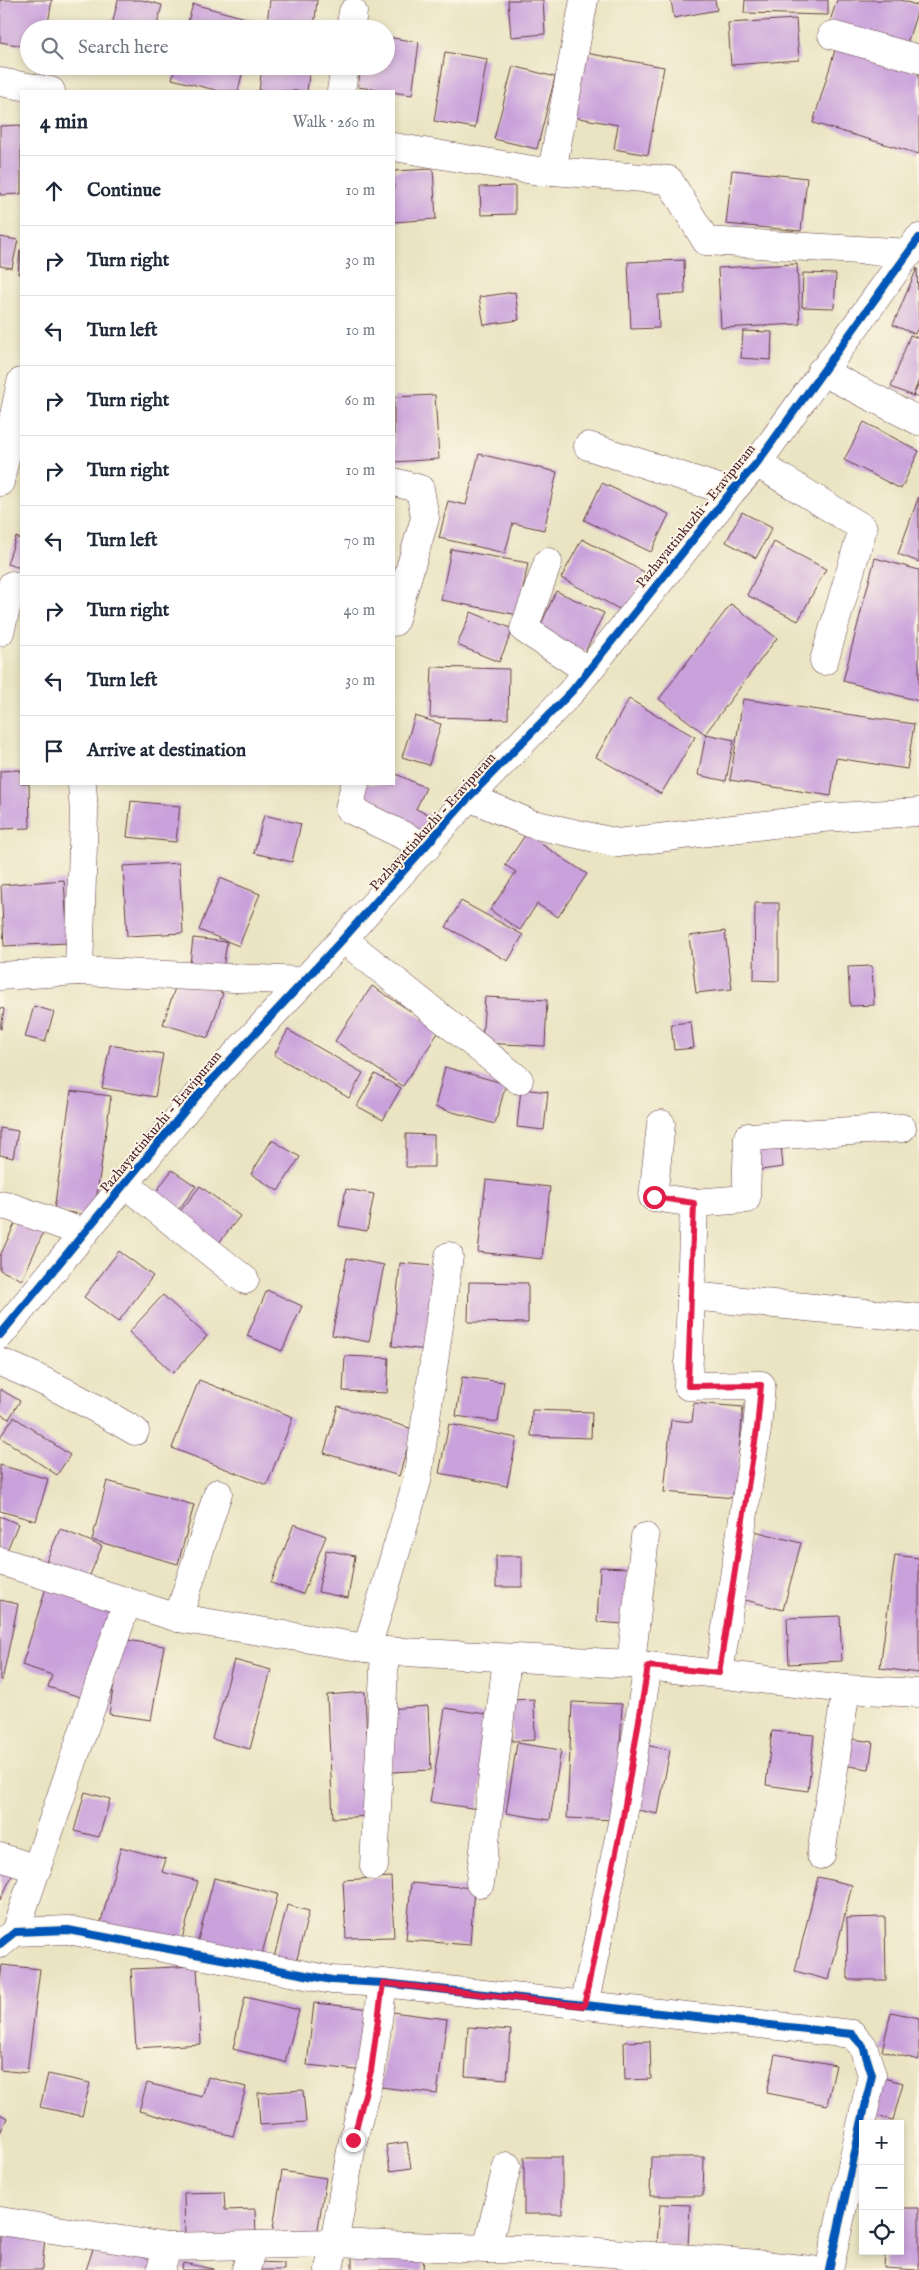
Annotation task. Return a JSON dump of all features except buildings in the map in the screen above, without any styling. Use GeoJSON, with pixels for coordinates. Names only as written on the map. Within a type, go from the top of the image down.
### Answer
{"type":"FeatureCollection","features":[{"type":"Feature","properties":{"kind":"street"},"geometry":{"type":"LineString","coordinates":[[552,171],[584,0]]}},
{"type":"Feature","properties":{"kind":"street"},"geometry":{"type":"LineString","coordinates":[[832,35],[919,59]]}},
{"type":"Feature","properties":{"kind":"street"},"geometry":{"type":"LineString","coordinates":[[341,90],[344,75]]}},
{"type":"Feature","properties":{"kind":"street"},"geometry":{"type":"LineString","coordinates":[[0,82],[45,90]]}},
{"type":"Feature","properties":{"kind":"street"},"geometry":{"type":"LineString","coordinates":[[395,147],[539,171],[669,180],[706,241],[914,245]]}},
{"type":"Feature","properties":{"kind":"street","name":"Pazhayattinkuzhi - Eravipuram"},"geometry":{"type":"LineString","coordinates":[[0,1335],[197,1096],[344,939],[470,797],[572,691],[731,492],[757,463],[821,371],[914,245]]}},
{"type":"Feature","properties":{"kind":"street"},"geometry":{"type":"LineString","coordinates":[[821,371],[919,421]]}},
{"type":"Feature","properties":{"kind":"street"},"geometry":{"type":"LineString","coordinates":[[0,378],[20,381]]}},
{"type":"Feature","properties":{"kind":"street"},"geometry":{"type":"LineString","coordinates":[[0,482],[20,386]]}},
{"type":"Feature","properties":{"kind":"street"},"geometry":{"type":"LineString","coordinates":[[588,446],[731,492]]}},
{"type":"Feature","properties":{"kind":"street"},"geometry":{"type":"LineString","coordinates":[[757,463],[863,528],[824,661]]}},
{"type":"Feature","properties":{"kind":"street"},"geometry":{"type":"LineString","coordinates":[[395,482],[420,489],[425,518],[396,605]]}},
{"type":"Feature","properties":{"kind":"street"},"geometry":{"type":"LineString","coordinates":[[548,562],[524,629],[587,670]]}},
{"type":"Feature","properties":{"kind":"street"},"geometry":{"type":"LineString","coordinates":[[0,632],[11,585]]}},
{"type":"Feature","properties":{"kind":"street"},"geometry":{"type":"LineString","coordinates":[[79,971],[84,814],[82,785]]}},
{"type":"Feature","properties":{"kind":"street"},"geometry":{"type":"LineString","coordinates":[[355,785],[349,808],[427,847]]}},
{"type":"Feature","properties":{"kind":"street"},"geometry":{"type":"LineString","coordinates":[[470,797],[532,824],[618,843],[822,818],[919,812]]}},
{"type":"Feature","properties":{"kind":"street"},"geometry":{"type":"LineString","coordinates":[[344,939],[519,1080]]}},
{"type":"Feature","properties":{"kind":"street"},"geometry":{"type":"LineString","coordinates":[[0,976],[79,971],[303,981]]}},
{"type":"Feature","properties":{"kind":"street"},"geometry":{"type":"LineString","coordinates":[[661,1124],[654,1197],[694,1203],[746,1198],[748,1137],[902,1128]]}},
{"type":"Feature","properties":{"kind":"street"},"geometry":{"type":"LineString","coordinates":[[125,1184],[245,1280]]}},
{"type":"Feature","properties":{"kind":"street"},"geometry":{"type":"LineString","coordinates":[[694,1203],[688,1386],[761,1385],[757,1429],[719,1673]]}},
{"type":"Feature","properties":{"kind":"street"},"geometry":{"type":"LineString","coordinates":[[0,1206],[5,1205],[84,1233]]}},
{"type":"Feature","properties":{"kind":"street"},"geometry":{"type":"LineString","coordinates":[[374,1866],[376,1649],[416,1481],[450,1256]]}},
{"type":"Feature","properties":{"kind":"street"},"geometry":{"type":"LineString","coordinates":[[691,1296],[919,1318]]}},
{"type":"Feature","properties":{"kind":"street"},"geometry":{"type":"LineString","coordinates":[[0,1362],[76,1396],[135,1431]]}},
{"type":"Feature","properties":{"kind":"street"},"geometry":{"type":"LineString","coordinates":[[178,1618],[218,1492]]}},
{"type":"Feature","properties":{"kind":"street"},"geometry":{"type":"LineString","coordinates":[[584,2006],[622,1823],[640,1665],[645,1538]]}},
{"type":"Feature","properties":{"kind":"street"},"geometry":{"type":"LineString","coordinates":[[0,1561],[178,1618],[376,1649],[507,1659],[640,1665],[846,1689],[919,1694]]}},
{"type":"Feature","properties":{"kind":"street"},"geometry":{"type":"LineString","coordinates":[[8,1938],[38,1869],[127,1602]]}},
{"type":"Feature","properties":{"kind":"street"},"geometry":{"type":"LineString","coordinates":[[480,1883],[507,1659]]}},
{"type":"Feature","properties":{"kind":"street"},"geometry":{"type":"LineString","coordinates":[[821,1855],[846,1689]]}},
{"type":"Feature","properties":{"kind":"street"},"geometry":{"type":"LineString","coordinates":[[0,1858],[38,1869]]}},
{"type":"Feature","properties":{"kind":"street"},"geometry":{"type":"LineString","coordinates":[[8,1938],[68,1930],[332,1980],[383,1983],[852,2034],[863,2046],[872,2075],[829,2270]]}},
{"type":"Feature","properties":{"kind":"street"},"geometry":{"type":"LineString","coordinates":[[329,2270],[353,2140],[371,2071],[383,1983]]}},
{"type":"Feature","properties":{"kind":"street"},"geometry":{"type":"LineString","coordinates":[[487,2249],[507,2166]]}},
{"type":"Feature","properties":{"kind":"street"},"geometry":{"type":"LineString","coordinates":[[0,2221],[164,2258],[249,2258],[334,2243],[487,2249],[556,2260],[747,2266],[810,2270]]}},
{"type":"Feature","properties":{"kind":"cycle path"},"geometry":{"type":"LineString","coordinates":[[0,1335],[197,1096],[343,939],[469,797],[572,691],[731,492],[757,463],[919,238]]}},
{"type":"Feature","properties":{"kind":"cycle path"},"geometry":{"type":"LineString","coordinates":[[0,1944],[15,1932],[68,1930],[332,1980],[383,1983],[852,2034],[863,2046],[872,2075],[829,2270]]}},
{"type":"Feature","properties":{"kind":"route"},"geometry":{"type":"LineString","coordinates":[[353,2140],[371,2071],[383,1983],[584,2006],[622,1823],[648,1666],[719,1673],[757,1429],[761,1385],[688,1386],[694,1203],[654,1197]]}}]}
